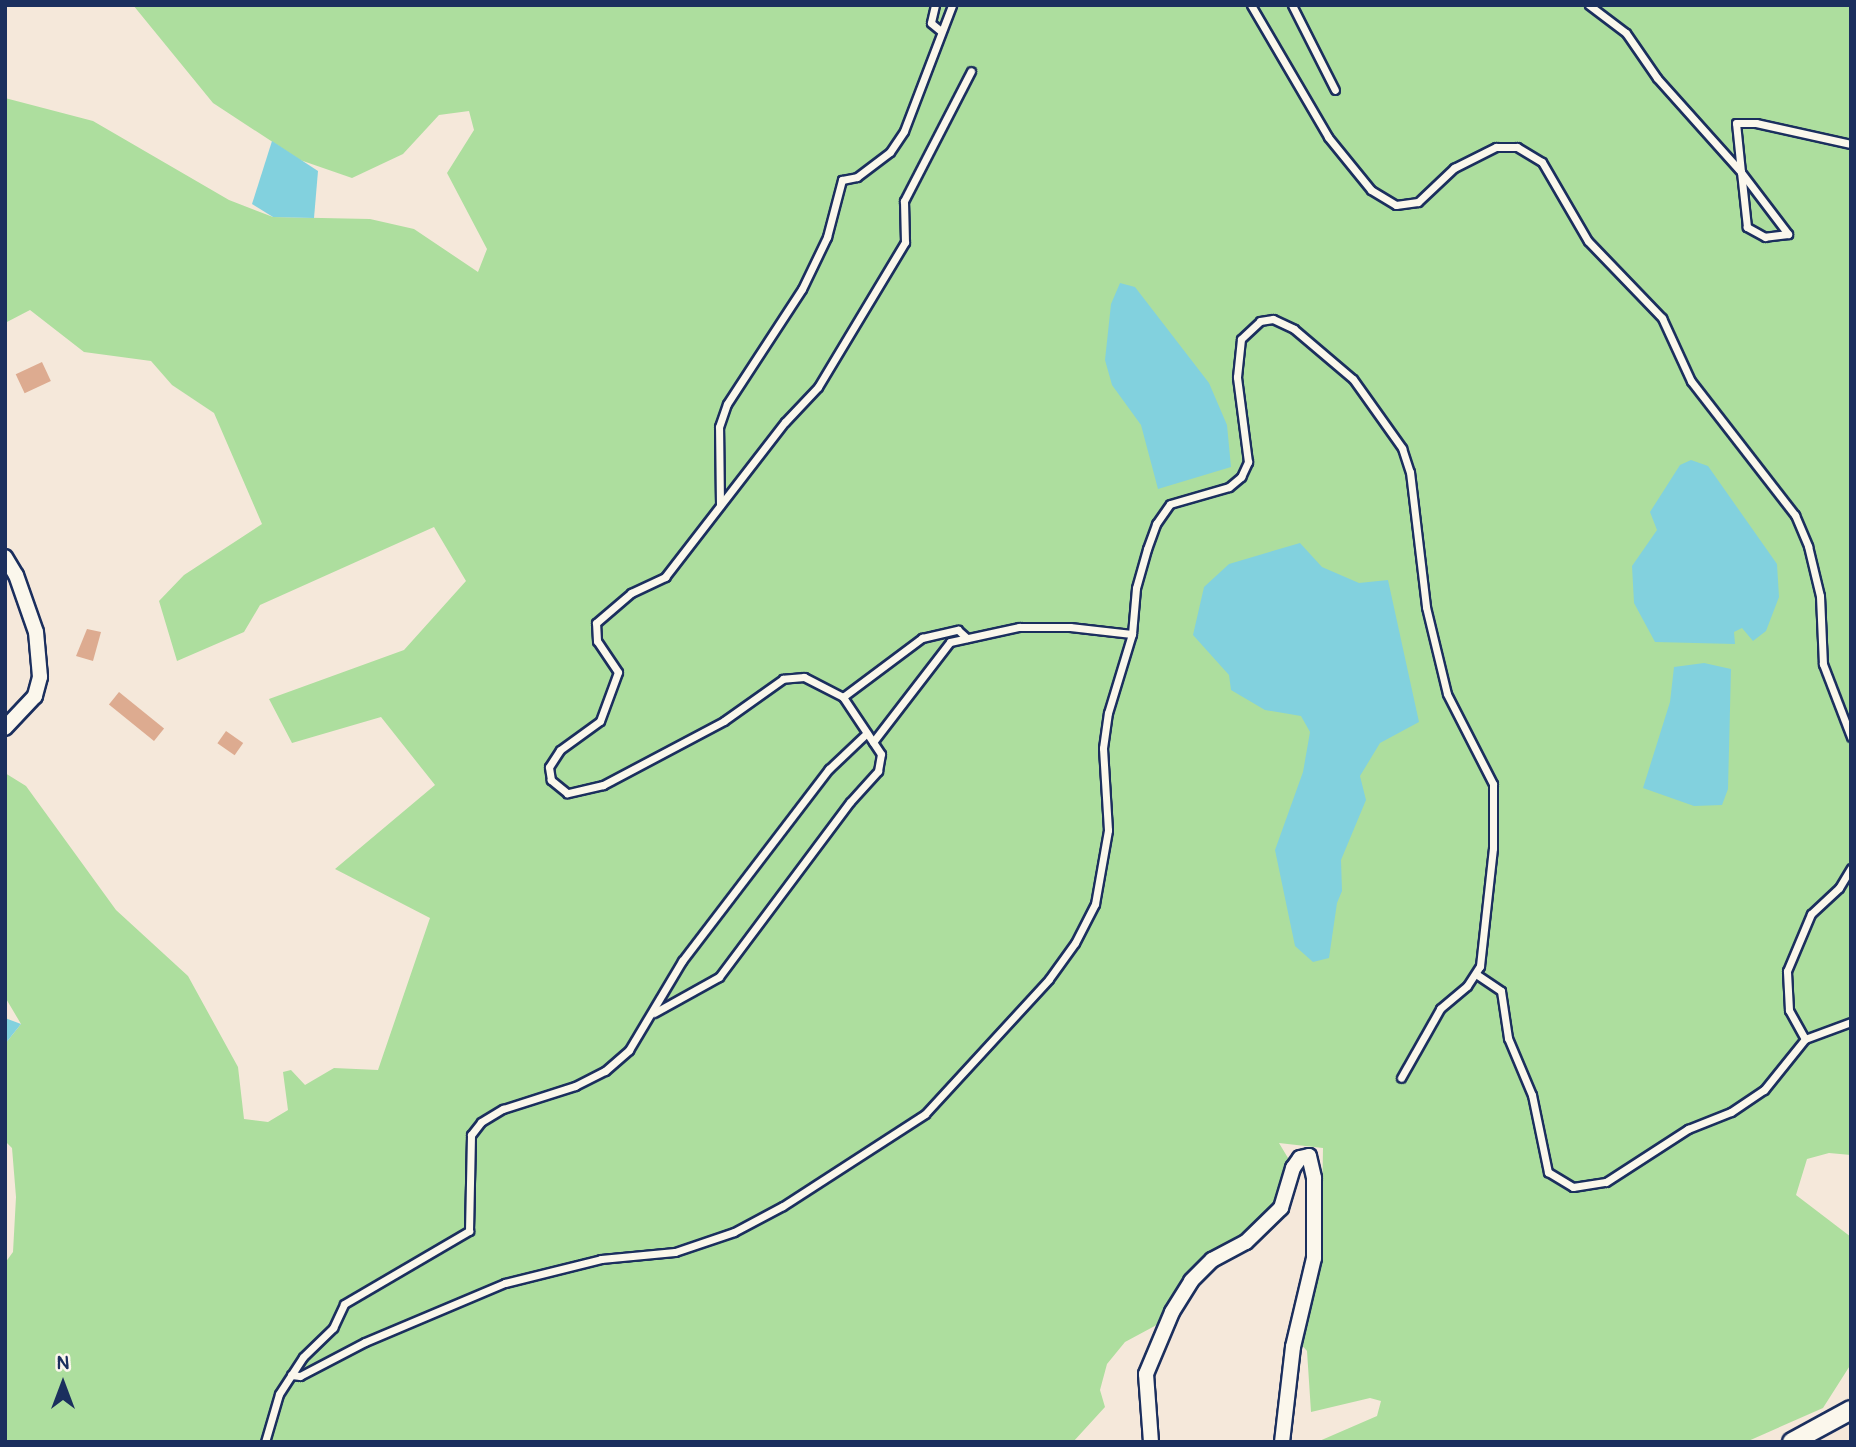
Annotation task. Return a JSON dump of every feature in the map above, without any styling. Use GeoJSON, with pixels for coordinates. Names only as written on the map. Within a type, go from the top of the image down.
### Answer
{"type":"FeatureCollection","features":[{"type":"Feature","properties":{"kind":"street"},"geometry":{"type":"LineString","coordinates":[[5,557],[16,575],[36,632],[40,677],[35,696],[5,727]]}},
{"type":"Feature","properties":{"kind":"street"},"geometry":{"type":"LineString","coordinates":[[1151,1442],[1146,1374],[1172,1312],[1191,1281],[1212,1260],[1246,1242],[1281,1208],[1293,1168],[1300,1158],[1309,1156],[1314,1178],[1314,1258],[1293,1347],[1282,1442]]}},
{"type":"Feature","properties":{"kind":"street"},"geometry":{"type":"LineString","coordinates":[[1792,1442],[1851,1410]]}},
{"type":"Feature","properties":{"kind":"lane"},"geometry":{"type":"LineString","coordinates":[[935,5],[931,23],[941,31]]}},
{"type":"Feature","properties":{"kind":"lane"},"geometry":{"type":"LineString","coordinates":[[720,505],[719,427],[727,404],[802,289],[827,237],[842,180],[857,177],[890,152],[904,131],[952,5]]}},
{"type":"Feature","properties":{"kind":"lane"},"geometry":{"type":"LineString","coordinates":[[1251,5],[1328,137],[1371,190],[1396,205],[1418,202],[1454,168],[1496,147],[1517,147],[1542,162],[1588,240],[1662,318],[1690,382],[1795,515],[1808,545],[1820,596],[1823,664],[1851,737]]}},
{"type":"Feature","properties":{"kind":"lane"},"geometry":{"type":"LineString","coordinates":[[1292,5],[1335,90]]}},
{"type":"Feature","properties":{"kind":"lane"},"geometry":{"type":"LineString","coordinates":[[1589,5],[1626,33],[1657,78],[1741,172],[1788,234],[1765,237],[1747,228],[1741,172],[1737,123],[1756,123],[1851,144]]}},
{"type":"Feature","properties":{"kind":"lane"},"geometry":{"type":"LineString","coordinates":[[654,1013],[719,977],[878,771],[880,754],[843,697],[804,677],[783,679],[724,720],[603,785],[567,793],[551,780],[549,767],[561,750],[600,721],[610,702],[618,672],[597,641],[596,622],[631,593],[665,577],[720,505],[818,387],[851,337],[905,242],[904,201],[971,71]]}},
{"type":"Feature","properties":{"kind":"lane"},"geometry":{"type":"LineString","coordinates":[[291,1375],[300,1376],[365,1342],[505,1283],[601,1259],[676,1252],[734,1232],[783,1206],[925,1114],[1049,979],[1075,943],[1095,904],[1108,830],[1106,725],[1115,680],[1132,635],[1136,588],[1156,524],[1170,505],[1229,487],[1241,477],[1248,462],[1237,377],[1241,339],[1260,321],[1273,319],[1294,330],[1353,379],[1402,448],[1410,472],[1426,607],[1447,694],[1493,784],[1493,848],[1476,974],[1440,1009],[1401,1078]]}},
{"type":"Feature","properties":{"kind":"lane"},"geometry":{"type":"LineString","coordinates":[[873,742],[950,642],[1019,627],[1070,626],[1132,635]]}},
{"type":"Feature","properties":{"kind":"lane"},"geometry":{"type":"LineString","coordinates":[[843,697],[922,638],[958,630],[967,638]]}},
{"type":"Feature","properties":{"kind":"lane"},"geometry":{"type":"LineString","coordinates":[[265,1442],[279,1394],[291,1375],[333,1328],[344,1304],[469,1231],[471,1135],[481,1122],[503,1109],[575,1086],[605,1071],[629,1050],[654,1013],[682,961],[829,769],[867,733]]}},
{"type":"Feature","properties":{"kind":"lane"},"geometry":{"type":"LineString","coordinates":[[1805,1039],[1789,1010],[1787,971],[1811,915],[1851,868]]}},
{"type":"Feature","properties":{"kind":"lane"},"geometry":{"type":"LineString","coordinates":[[1476,974],[1501,991],[1508,1038],[1532,1095],[1548,1172],[1573,1187],[1606,1182],[1688,1129],[1731,1112],[1764,1090],[1805,1039],[1851,1022]]}},
{"type":"Feature","properties":{"kind":"green space"},"geometry":{"type":"Polygon","coordinates":[[[133,5],[1851,5],[1851,1155],[1829,1153],[1807,1159],[1796,1195],[1851,1237],[1851,1364],[1823,1408],[1746,1442],[1317,1442],[1377,1416],[1381,1401],[1370,1398],[1311,1412],[1307,1351],[1300,1343],[1321,1261],[1323,1148],[1279,1143],[1291,1163],[1280,1207],[1244,1241],[1211,1259],[1164,1321],[1125,1342],[1107,1364],[1100,1390],[1105,1407],[1073,1442],[5,1442],[5,1263],[13,1252],[16,1197],[12,1148],[5,1141],[5,1044],[21,1024],[5,997],[5,773],[26,786],[116,910],[188,976],[238,1067],[244,1119],[268,1122],[288,1110],[283,1072],[291,1070],[305,1085],[334,1068],[378,1070],[430,918],[335,869],[435,785],[381,717],[292,743],[269,699],[404,650],[466,581],[434,527],[260,605],[244,632],[177,661],[159,601],[184,575],[262,524],[214,413],[172,385],[151,361],[84,352],[30,310],[5,323],[5,98],[93,121],[229,200],[273,217],[370,219],[414,229],[478,272],[487,249],[447,173],[474,130],[469,111],[439,115],[403,154],[352,178],[300,160],[213,103],[133,5]]]}},
{"type":"Feature","properties":{"kind":"water"},"geometry":{"type":"Polygon","coordinates":[[[272,141],[318,171],[314,218],[273,217],[252,204],[272,141]]]}},
{"type":"Feature","properties":{"kind":"water"},"geometry":{"type":"Polygon","coordinates":[[[1120,283],[1135,287],[1209,383],[1227,425],[1231,467],[1158,489],[1141,425],[1112,385],[1105,360],[1111,304],[1120,283]]]}},
{"type":"Feature","properties":{"kind":"water"},"geometry":{"type":"Polygon","coordinates":[[[1691,460],[1708,466],[1777,564],[1779,597],[1766,631],[1753,641],[1742,628],[1734,632],[1735,644],[1655,642],[1634,603],[1632,566],[1657,530],[1650,512],[1680,465],[1691,460]]]}},
{"type":"Feature","properties":{"kind":"water"},"geometry":{"type":"Polygon","coordinates":[[[1300,543],[1322,567],[1359,583],[1388,580],[1419,722],[1380,743],[1360,776],[1366,800],[1341,860],[1342,891],[1337,903],[1329,958],[1313,962],[1295,946],[1275,850],[1303,772],[1310,732],[1301,716],[1265,710],[1231,690],[1229,675],[1193,635],[1204,587],[1229,564],[1300,543]]]}},
{"type":"Feature","properties":{"kind":"water"},"geometry":{"type":"Polygon","coordinates":[[[1704,663],[1731,669],[1728,789],[1722,805],[1694,806],[1643,788],[1670,702],[1674,667],[1704,663]]]}},
{"type":"Feature","properties":{"kind":"water"},"geometry":{"type":"Polygon","coordinates":[[[5,1018],[21,1024],[5,1044],[5,1018]]]}},
{"type":"Feature","properties":{"kind":"building"},"geometry":{"type":"Polygon","coordinates":[[[42,362],[51,381],[25,393],[16,374],[42,362]]]}},
{"type":"Feature","properties":{"kind":"building"},"geometry":{"type":"Polygon","coordinates":[[[87,629],[101,632],[93,661],[76,656],[87,629]]]}},
{"type":"Feature","properties":{"kind":"building"},"geometry":{"type":"Polygon","coordinates":[[[119,692],[164,729],[154,741],[109,704],[119,692]]]}},
{"type":"Feature","properties":{"kind":"building"},"geometry":{"type":"Polygon","coordinates":[[[226,731],[243,743],[235,755],[217,743],[226,731]]]}}]}
